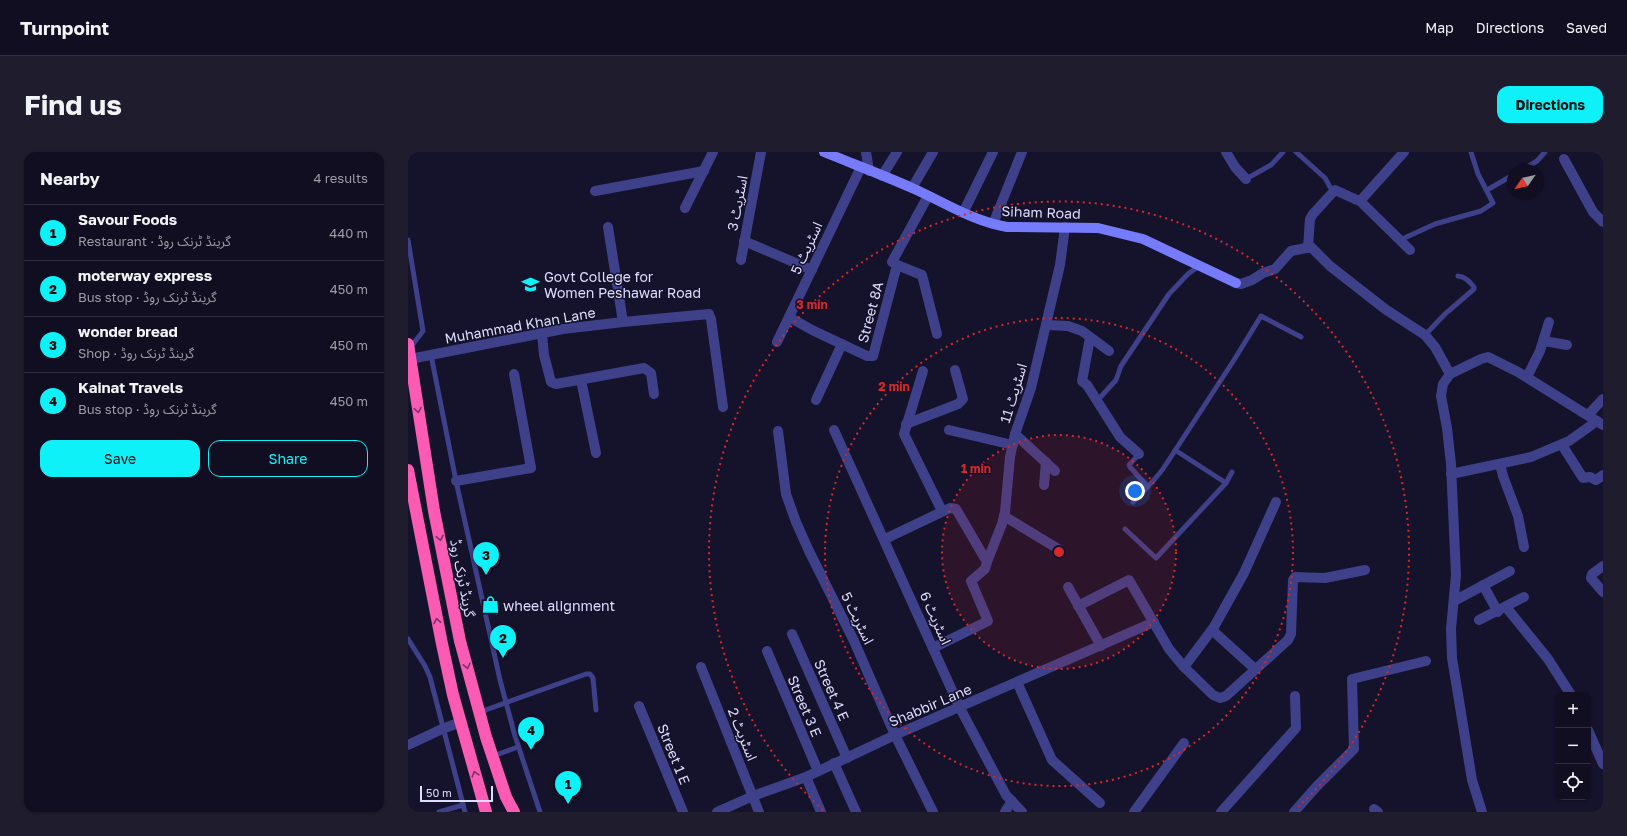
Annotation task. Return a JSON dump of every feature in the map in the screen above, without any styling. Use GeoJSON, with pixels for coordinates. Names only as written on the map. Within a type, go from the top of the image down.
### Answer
{"type":"FeatureCollection","features":[{"type":"Feature","properties":{"kind":"highway","name":"گرینڈ ٹرنک روڈ"},"geometry":{"type":"LineString","coordinates":[[409,352],[434,512],[460,641],[492,756],[506,797],[513,812]]}},
{"type":"Feature","properties":{"kind":"highway"},"geometry":{"type":"LineString","coordinates":[[408,470],[442,644],[461,722],[486,812]]}},
{"type":"Feature","properties":{"kind":"street"},"geometry":{"type":"LineString","coordinates":[[685,208],[713,152]]}},
{"type":"Feature","properties":{"kind":"street","name":"اسٹریٹ 3"},"geometry":{"type":"LineString","coordinates":[[741,260],[761,152]]}},
{"type":"Feature","properties":{"kind":"street","name":"Siham Road"},"geometry":{"type":"LineString","coordinates":[[824,152],[912,188],[963,213],[993,224],[1007,226],[1098,228],[1143,239],[1241,284],[1275,269],[1292,251],[1308,247]]}},
{"type":"Feature","properties":{"kind":"street"},"geometry":{"type":"LineString","coordinates":[[865,169],[866,152]]}},
{"type":"Feature","properties":{"kind":"street"},"geometry":{"type":"LineString","coordinates":[[882,176],[897,152]]}},
{"type":"Feature","properties":{"kind":"street"},"geometry":{"type":"LineString","coordinates":[[912,188],[933,152]]}},
{"type":"Feature","properties":{"kind":"street"},"geometry":{"type":"LineString","coordinates":[[963,213],[993,152]]}},
{"type":"Feature","properties":{"kind":"street"},"geometry":{"type":"LineString","coordinates":[[993,224],[1022,152]]}},
{"type":"Feature","properties":{"kind":"street"},"geometry":{"type":"LineString","coordinates":[[1226,152],[1235,167],[1246,179]]}},
{"type":"Feature","properties":{"kind":"street"},"geometry":{"type":"LineString","coordinates":[[1359,200],[1404,152]]}},
{"type":"Feature","properties":{"kind":"street"},"geometry":{"type":"LineString","coordinates":[[1564,159],[1593,212],[1603,222]]}},
{"type":"Feature","properties":{"kind":"street","name":"اسٹریٹ 5"},"geometry":{"type":"LineString","coordinates":[[777,342],[812,270],[865,169]]}},
{"type":"Feature","properties":{"kind":"street"},"geometry":{"type":"LineString","coordinates":[[595,191],[704,171]]}},
{"type":"Feature","properties":{"kind":"street"},"geometry":{"type":"LineString","coordinates":[[1410,250],[1359,200],[1335,190],[1310,219],[1308,247],[1311,246],[1330,266],[1386,309],[1425,335],[1435,347],[1450,374]]}},
{"type":"Feature","properties":{"kind":"street","name":"Street 8A"},"geometry":{"type":"LineString","coordinates":[[789,316],[812,330],[867,356],[873,356],[897,265],[892,262],[928,196]]}},
{"type":"Feature","properties":{"kind":"street"},"geometry":{"type":"LineString","coordinates":[[608,227],[623,322]]}},
{"type":"Feature","properties":{"kind":"street","name":"اسٹریٹ 11"},"geometry":{"type":"LineString","coordinates":[[933,648],[988,621],[971,581],[985,569],[985,561],[1004,516],[1015,434],[1031,388],[1060,265],[1065,227]]}},
{"type":"Feature","properties":{"kind":"street"},"geometry":{"type":"LineString","coordinates":[[744,241],[812,270]]}},
{"type":"Feature","properties":{"kind":"street"},"geometry":{"type":"LineString","coordinates":[[897,265],[922,275],[937,334]]}},
{"type":"Feature","properties":{"kind":"street","name":"Muhammad Khan Lane"},"geometry":{"type":"LineString","coordinates":[[409,352],[432,355],[542,334],[623,322],[709,314],[711,319],[723,407]]}},
{"type":"Feature","properties":{"kind":"street"},"geometry":{"type":"LineString","coordinates":[[1526,377],[1544,341],[1549,322]]}},
{"type":"Feature","properties":{"kind":"street"},"geometry":{"type":"LineString","coordinates":[[1046,325],[1076,328],[1109,351]]}},
{"type":"Feature","properties":{"kind":"street"},"geometry":{"type":"LineString","coordinates":[[542,334],[544,355],[551,382],[556,384],[644,368],[651,373],[654,394]]}},
{"type":"Feature","properties":{"kind":"street"},"geometry":{"type":"LineString","coordinates":[[1090,338],[1082,381],[1087,385],[1120,437],[1139,454]]}},
{"type":"Feature","properties":{"kind":"street"},"geometry":{"type":"LineString","coordinates":[[1544,341],[1566,345]]}},
{"type":"Feature","properties":{"kind":"street"},"geometry":{"type":"LineString","coordinates":[[816,400],[842,344]]}},
{"type":"Feature","properties":{"kind":"street"},"geometry":{"type":"LineString","coordinates":[[1452,474],[1531,457],[1562,444],[1600,423],[1526,377],[1488,357],[1481,358],[1450,374],[1444,384],[1441,396],[1448,428],[1452,474],[1456,575],[1451,629],[1452,658],[1472,780],[1482,812]]}},
{"type":"Feature","properties":{"kind":"street"},"geometry":{"type":"LineString","coordinates":[[906,424],[958,404],[963,399],[955,370]]}},
{"type":"Feature","properties":{"kind":"street"},"geometry":{"type":"LineString","coordinates":[[923,371],[904,434],[942,511]]}},
{"type":"Feature","properties":{"kind":"street"},"geometry":{"type":"LineString","coordinates":[[456,481],[531,468],[514,374]]}},
{"type":"Feature","properties":{"kind":"street"},"geometry":{"type":"LineString","coordinates":[[581,380],[596,453]]}},
{"type":"Feature","properties":{"kind":"street"},"geometry":{"type":"LineString","coordinates":[[1588,415],[1603,399]]}},
{"type":"Feature","properties":{"kind":"street","name":"اسٹریٹ 6"},"geometry":{"type":"LineString","coordinates":[[834,430],[885,539],[960,708],[1006,795],[1022,812]]}},
{"type":"Feature","properties":{"kind":"street"},"geometry":{"type":"LineString","coordinates":[[949,430],[1013,445]]}},
{"type":"Feature","properties":{"kind":"street","name":"اسٹریٹ 5"},"geometry":{"type":"LineString","coordinates":[[778,431],[786,494],[796,522],[854,641],[895,735],[933,812]]}},
{"type":"Feature","properties":{"kind":"street"},"geometry":{"type":"LineString","coordinates":[[1015,434],[1055,471]]}},
{"type":"Feature","properties":{"kind":"street"},"geometry":{"type":"LineString","coordinates":[[1562,444],[1583,478],[1596,480],[1603,475]]}},
{"type":"Feature","properties":{"kind":"street"},"geometry":{"type":"LineString","coordinates":[[1044,485],[1046,462]]}},
{"type":"Feature","properties":{"kind":"street"},"geometry":{"type":"LineString","coordinates":[[1500,464],[1518,516],[1524,547]]}},
{"type":"Feature","properties":{"kind":"street"},"geometry":{"type":"LineString","coordinates":[[1184,667],[1212,630],[1244,573],[1276,502]]}},
{"type":"Feature","properties":{"kind":"street"},"geometry":{"type":"LineString","coordinates":[[885,539],[942,511],[950,508],[956,509],[985,561]]}},
{"type":"Feature","properties":{"kind":"street"},"geometry":{"type":"LineString","coordinates":[[1004,516],[1060,550]]}},
{"type":"Feature","properties":{"kind":"street"},"geometry":{"type":"LineString","coordinates":[[1603,566],[1592,574],[1591,578],[1603,592]]}},
{"type":"Feature","properties":{"kind":"street"},"geometry":{"type":"LineString","coordinates":[[1078,606],[1129,580],[1169,648],[1184,667],[1213,695],[1220,698],[1226,696],[1236,688],[1255,668],[1288,640],[1290,634],[1293,580],[1295,577],[1325,578],[1365,570]]}},
{"type":"Feature","properties":{"kind":"street"},"geometry":{"type":"LineString","coordinates":[[1454,601],[1510,571]]}},
{"type":"Feature","properties":{"kind":"street"},"geometry":{"type":"LineString","coordinates":[[1484,586],[1502,609],[1548,659],[1569,692]]}},
{"type":"Feature","properties":{"kind":"street"},"geometry":{"type":"LineString","coordinates":[[1068,587],[1101,646]]}},
{"type":"Feature","properties":{"kind":"street"},"geometry":{"type":"LineString","coordinates":[[1479,620],[1524,597]]}},
{"type":"Feature","properties":{"kind":"street","name":"Shabbir Lane"},"geometry":{"type":"LineString","coordinates":[[717,812],[753,796],[806,777],[895,735],[960,708],[1154,622]]}},
{"type":"Feature","properties":{"kind":"street"},"geometry":{"type":"LineString","coordinates":[[1212,630],[1255,668]]}},
{"type":"Feature","properties":{"kind":"street","name":"Street 4 E"},"geometry":{"type":"LineString","coordinates":[[792,634],[847,758]]}},
{"type":"Feature","properties":{"kind":"street","name":"Street 3 E"},"geometry":{"type":"LineString","coordinates":[[767,651],[818,771]]}},
{"type":"Feature","properties":{"kind":"street"},"geometry":{"type":"LineString","coordinates":[[1294,812],[1316,786],[1354,749],[1352,680],[1354,678],[1426,660]]}},
{"type":"Feature","properties":{"kind":"street","name":"اسٹریٹ 2"},"geometry":{"type":"LineString","coordinates":[[701,667],[759,812]]}},
{"type":"Feature","properties":{"kind":"street"},"geometry":{"type":"LineString","coordinates":[[1017,682],[1052,760],[1100,803]]}},
{"type":"Feature","properties":{"kind":"street"},"geometry":{"type":"LineString","coordinates":[[1221,812],[1296,728],[1295,696]]}},
{"type":"Feature","properties":{"kind":"street","name":"Street 1 E"},"geometry":{"type":"LineString","coordinates":[[640,706],[683,812]]}},
{"type":"Feature","properties":{"kind":"street"},"geometry":{"type":"LineString","coordinates":[[408,745],[461,722]]}},
{"type":"Feature","properties":{"kind":"street"},"geometry":{"type":"LineString","coordinates":[[1591,737],[1603,764]]}},
{"type":"Feature","properties":{"kind":"street"},"geometry":{"type":"LineString","coordinates":[[1134,812],[1184,743]]}},
{"type":"Feature","properties":{"kind":"street"},"geometry":{"type":"LineString","coordinates":[[834,764],[856,812]]}},
{"type":"Feature","properties":{"kind":"street"},"geometry":{"type":"LineString","coordinates":[[806,777],[821,812]]}},
{"type":"Feature","properties":{"kind":"street"},"geometry":{"type":"LineString","coordinates":[[1005,812],[1012,801]]}},
{"type":"Feature","properties":{"kind":"lane"},"geometry":{"type":"LineString","coordinates":[[1246,179],[1271,165],[1283,152]]}},
{"type":"Feature","properties":{"kind":"lane"},"geometry":{"type":"LineString","coordinates":[[1296,152],[1326,178],[1330,187],[1334,191]]}},
{"type":"Feature","properties":{"kind":"lane"},"geometry":{"type":"LineString","coordinates":[[1400,240],[1435,224],[1481,211],[1493,203],[1478,174],[1471,152]]}},
{"type":"Feature","properties":{"kind":"lane"},"geometry":{"type":"LineString","coordinates":[[1532,164],[1545,152]]}},
{"type":"Feature","properties":{"kind":"lane"},"geometry":{"type":"LineString","coordinates":[[1487,190],[1507,178]]}},
{"type":"Feature","properties":{"kind":"lane"},"geometry":{"type":"LineString","coordinates":[[408,240],[423,331],[409,352]]}},
{"type":"Feature","properties":{"kind":"lane"},"geometry":{"type":"LineString","coordinates":[[1097,401],[1116,380],[1121,366],[1168,294],[1188,274],[1200,265]]}},
{"type":"Feature","properties":{"kind":"lane"},"geometry":{"type":"LineString","coordinates":[[1425,335],[1445,314],[1474,289],[1468,280],[1463,276],[1458,276]]}},
{"type":"Feature","properties":{"kind":"lane"},"geometry":{"type":"LineString","coordinates":[[1133,502],[1163,469],[1261,316],[1301,337]]}},
{"type":"Feature","properties":{"kind":"lane"},"geometry":{"type":"LineString","coordinates":[[432,355],[456,481],[506,702],[518,747],[540,812]]}},
{"type":"Feature","properties":{"kind":"lane"},"geometry":{"type":"LineString","coordinates":[[1175,450],[1226,483]]}},
{"type":"Feature","properties":{"kind":"lane"},"geometry":{"type":"LineString","coordinates":[[1139,454],[1129,465],[1148,487]]}},
{"type":"Feature","properties":{"kind":"lane"},"geometry":{"type":"LineString","coordinates":[[1125,529],[1156,558],[1226,483],[1232,472]]}},
{"type":"Feature","properties":{"kind":"lane"},"geometry":{"type":"LineString","coordinates":[[408,639],[430,677],[442,729],[465,812]]}},
{"type":"Feature","properties":{"kind":"lane"},"geometry":{"type":"LineString","coordinates":[[479,712],[586,674],[590,674],[593,678],[596,710]]}},
{"type":"Feature","properties":{"kind":"lane"},"geometry":{"type":"LineString","coordinates":[[492,756],[518,747]]}},
{"type":"Feature","properties":{"kind":"lane"},"geometry":{"type":"LineString","coordinates":[[439,812],[463,805]]}},
{"type":"Feature","properties":{"kind":"place","name":"Govt College for Women Peshawar Road"},"geometry":{"type":"Point","coordinates":[531,284]}},
{"type":"Feature","properties":{"kind":"place","name":"wonder bread"},"geometry":{"type":"Point","coordinates":[486,575]}},
{"type":"Feature","properties":{"kind":"place","name":"wheel alignment"},"geometry":{"type":"Point","coordinates":[490,605]}},
{"type":"Feature","properties":{"kind":"place","name":"moterway express"},"geometry":{"type":"Point","coordinates":[503,658]}},
{"type":"Feature","properties":{"kind":"place","name":"Kainat Travels"},"geometry":{"type":"Point","coordinates":[531,750]}},
{"type":"Feature","properties":{"kind":"place","name":"Savour Foods"},"geometry":{"type":"Point","coordinates":[568,804]}}]}
